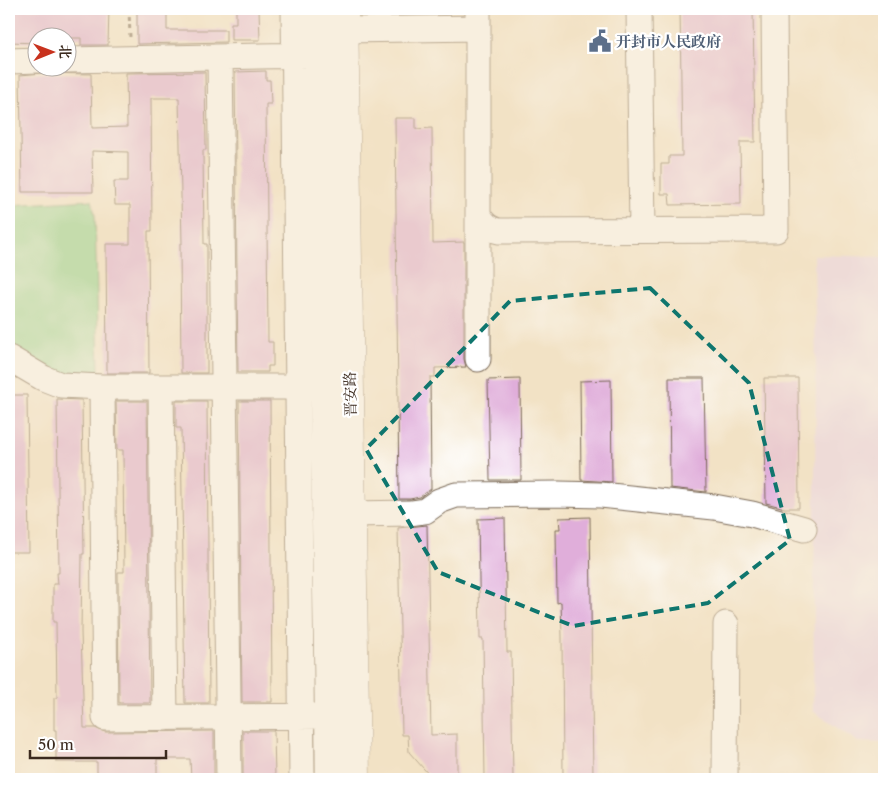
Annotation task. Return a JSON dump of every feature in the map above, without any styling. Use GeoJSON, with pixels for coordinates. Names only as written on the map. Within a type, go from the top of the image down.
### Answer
{"type":"FeatureCollection","features":[{"type":"Feature","properties":{"kind":"main road","name":"晋安路"},"geometry":{"type":"LineString","coordinates":[[318,9],[307,55],[311,387],[329,716],[330,779]]}},
{"type":"Feature","properties":{"kind":"main road","name":"晋安路"},"geometry":{"type":"LineString","coordinates":[[344,19],[356,779]]}},
{"type":"Feature","properties":{"kind":"street"},"geometry":{"type":"LineString","coordinates":[[78,60],[307,55],[294,9]]}},
{"type":"Feature","properties":{"kind":"street"},"geometry":{"type":"LineString","coordinates":[[639,9],[642,230]]}},
{"type":"Feature","properties":{"kind":"street"},"geometry":{"type":"LineString","coordinates":[[478,215],[491,229],[500,231],[776,230],[774,9]]}},
{"type":"Feature","properties":{"kind":"street"},"geometry":{"type":"LineString","coordinates":[[344,19],[478,18],[478,359]]}},
{"type":"Feature","properties":{"kind":"street"},"geometry":{"type":"LineString","coordinates":[[220,56],[229,779]]}},
{"type":"Feature","properties":{"kind":"street"},"geometry":{"type":"LineString","coordinates":[[9,61],[28,60]]}},
{"type":"Feature","properties":{"kind":"street"},"geometry":{"type":"LineString","coordinates":[[9,358],[43,378],[61,385],[102,387],[311,387],[302,779]]}},
{"type":"Feature","properties":{"kind":"street"},"geometry":{"type":"LineString","coordinates":[[102,387],[105,718],[329,716]]}},
{"type":"Feature","properties":{"kind":"street"},"geometry":{"type":"LineString","coordinates":[[162,387],[165,718]]}},
{"type":"Feature","properties":{"kind":"street"},"geometry":{"type":"LineString","coordinates":[[352,514],[425,511],[439,501],[456,495],[575,494],[714,507],[752,514],[804,529]]}},
{"type":"Feature","properties":{"kind":"street"},"geometry":{"type":"LineString","coordinates":[[725,779],[726,624]]}},
{"type":"Feature","properties":{"kind":"path"},"geometry":{"type":"LineString","coordinates":[[129,9],[130,58]]}},
{"type":"Feature","properties":{"kind":"highlighted area"},"geometry":{"type":"Polygon","coordinates":[[[650,288],[749,383],[790,540],[708,603],[573,626],[438,572],[366,449],[510,301],[650,288]]]}},
{"type":"Feature","properties":{"kind":"shaded area"},"geometry":{"type":"Polygon","coordinates":[[[814,255],[884,257],[884,743],[858,742],[813,711],[816,373],[814,255]]]}},
{"type":"Feature","properties":{"kind":"green space"},"geometry":{"type":"Polygon","coordinates":[[[92,200],[95,216],[99,372],[94,376],[64,377],[9,347],[9,205],[92,200]]]}},
{"type":"Feature","properties":{"kind":"building"},"geometry":{"type":"Polygon","coordinates":[[[9,9],[109,9],[108,45],[81,45],[81,38],[78,38],[78,28],[28,28],[28,43],[9,42],[9,9]]]}},
{"type":"Feature","properties":{"kind":"building"},"geometry":{"type":"Polygon","coordinates":[[[137,9],[167,9],[167,30],[226,30],[226,42],[137,44],[137,9]]]}},
{"type":"Feature","properties":{"kind":"building"},"geometry":{"type":"Polygon","coordinates":[[[236,9],[259,9],[260,40],[231,40],[231,23],[236,23],[236,9]]]}},
{"type":"Feature","properties":{"kind":"building"},"geometry":{"type":"Polygon","coordinates":[[[680,9],[753,9],[755,142],[740,142],[741,204],[670,205],[669,194],[661,194],[661,164],[669,164],[669,156],[682,156],[680,9]]]}},
{"type":"Feature","properties":{"kind":"building"},"geometry":{"type":"Polygon","coordinates":[[[266,71],[266,80],[270,80],[271,104],[266,104],[268,342],[273,342],[273,366],[268,366],[268,372],[238,372],[235,72],[266,71]]]}},
{"type":"Feature","properties":{"kind":"building"},"geometry":{"type":"Polygon","coordinates":[[[205,72],[206,150],[203,150],[204,244],[207,244],[207,373],[181,373],[180,244],[182,244],[179,98],[151,98],[152,231],[148,231],[149,373],[107,373],[106,244],[130,244],[130,205],[115,205],[114,181],[128,181],[128,152],[92,151],[93,192],[22,192],[20,75],[28,74],[28,78],[78,78],[78,74],[91,74],[92,128],[127,127],[126,73],[205,72]]]}},
{"type":"Feature","properties":{"kind":"building"},"geometry":{"type":"Polygon","coordinates":[[[395,118],[416,118],[416,129],[432,128],[433,243],[464,242],[464,359],[466,367],[435,368],[435,377],[430,377],[431,489],[420,497],[410,499],[399,499],[395,118]]]}},
{"type":"Feature","properties":{"kind":"building"},"geometry":{"type":"Polygon","coordinates":[[[669,378],[704,378],[706,492],[670,488],[669,378]]]}},
{"type":"Feature","properties":{"kind":"building"},"geometry":{"type":"Polygon","coordinates":[[[764,378],[798,378],[799,508],[785,508],[766,503],[764,378]]]}},
{"type":"Feature","properties":{"kind":"building"},"geometry":{"type":"Polygon","coordinates":[[[520,379],[521,480],[490,480],[488,380],[520,379]]]}},
{"type":"Feature","properties":{"kind":"building"},"geometry":{"type":"Polygon","coordinates":[[[611,380],[612,482],[581,480],[580,381],[611,380]]]}},
{"type":"Feature","properties":{"kind":"building"},"geometry":{"type":"Polygon","coordinates":[[[9,395],[27,395],[29,552],[9,552],[9,395]]]}},
{"type":"Feature","properties":{"kind":"building"},"geometry":{"type":"Polygon","coordinates":[[[57,399],[82,400],[84,554],[82,554],[81,632],[84,728],[95,728],[105,732],[214,731],[214,779],[191,779],[190,759],[157,759],[157,779],[100,779],[100,773],[97,773],[97,762],[56,762],[54,698],[57,698],[56,622],[53,622],[53,584],[58,584],[57,573],[59,573],[57,399]]]}},
{"type":"Feature","properties":{"kind":"building"},"geometry":{"type":"Polygon","coordinates":[[[116,401],[147,401],[150,703],[119,703],[118,572],[124,572],[123,450],[117,450],[116,401]]]}},
{"type":"Feature","properties":{"kind":"building"},"geometry":{"type":"Polygon","coordinates":[[[176,401],[207,401],[209,703],[185,703],[181,428],[176,428],[176,401]]]}},
{"type":"Feature","properties":{"kind":"building"},"geometry":{"type":"Polygon","coordinates":[[[239,401],[270,401],[272,702],[242,702],[239,401]]]}},
{"type":"Feature","properties":{"kind":"building"},"geometry":{"type":"Polygon","coordinates":[[[590,517],[593,779],[563,779],[562,637],[561,602],[557,603],[556,529],[560,529],[559,518],[590,517]]]}},
{"type":"Feature","properties":{"kind":"building"},"geometry":{"type":"Polygon","coordinates":[[[505,518],[507,652],[511,652],[513,779],[485,779],[483,639],[480,639],[478,519],[505,518]]]}},
{"type":"Feature","properties":{"kind":"building"},"geometry":{"type":"Polygon","coordinates":[[[427,525],[431,735],[457,734],[457,776],[431,777],[409,752],[408,735],[402,735],[398,528],[427,525]]]}},
{"type":"Feature","properties":{"kind":"building"},"geometry":{"type":"Polygon","coordinates":[[[243,731],[274,731],[275,779],[243,779],[243,731]]]}},
{"type":"Feature","properties":{"kind":"place","name":"开封市人民政府"},"geometry":{"type":"Point","coordinates":[600,41]}}]}
